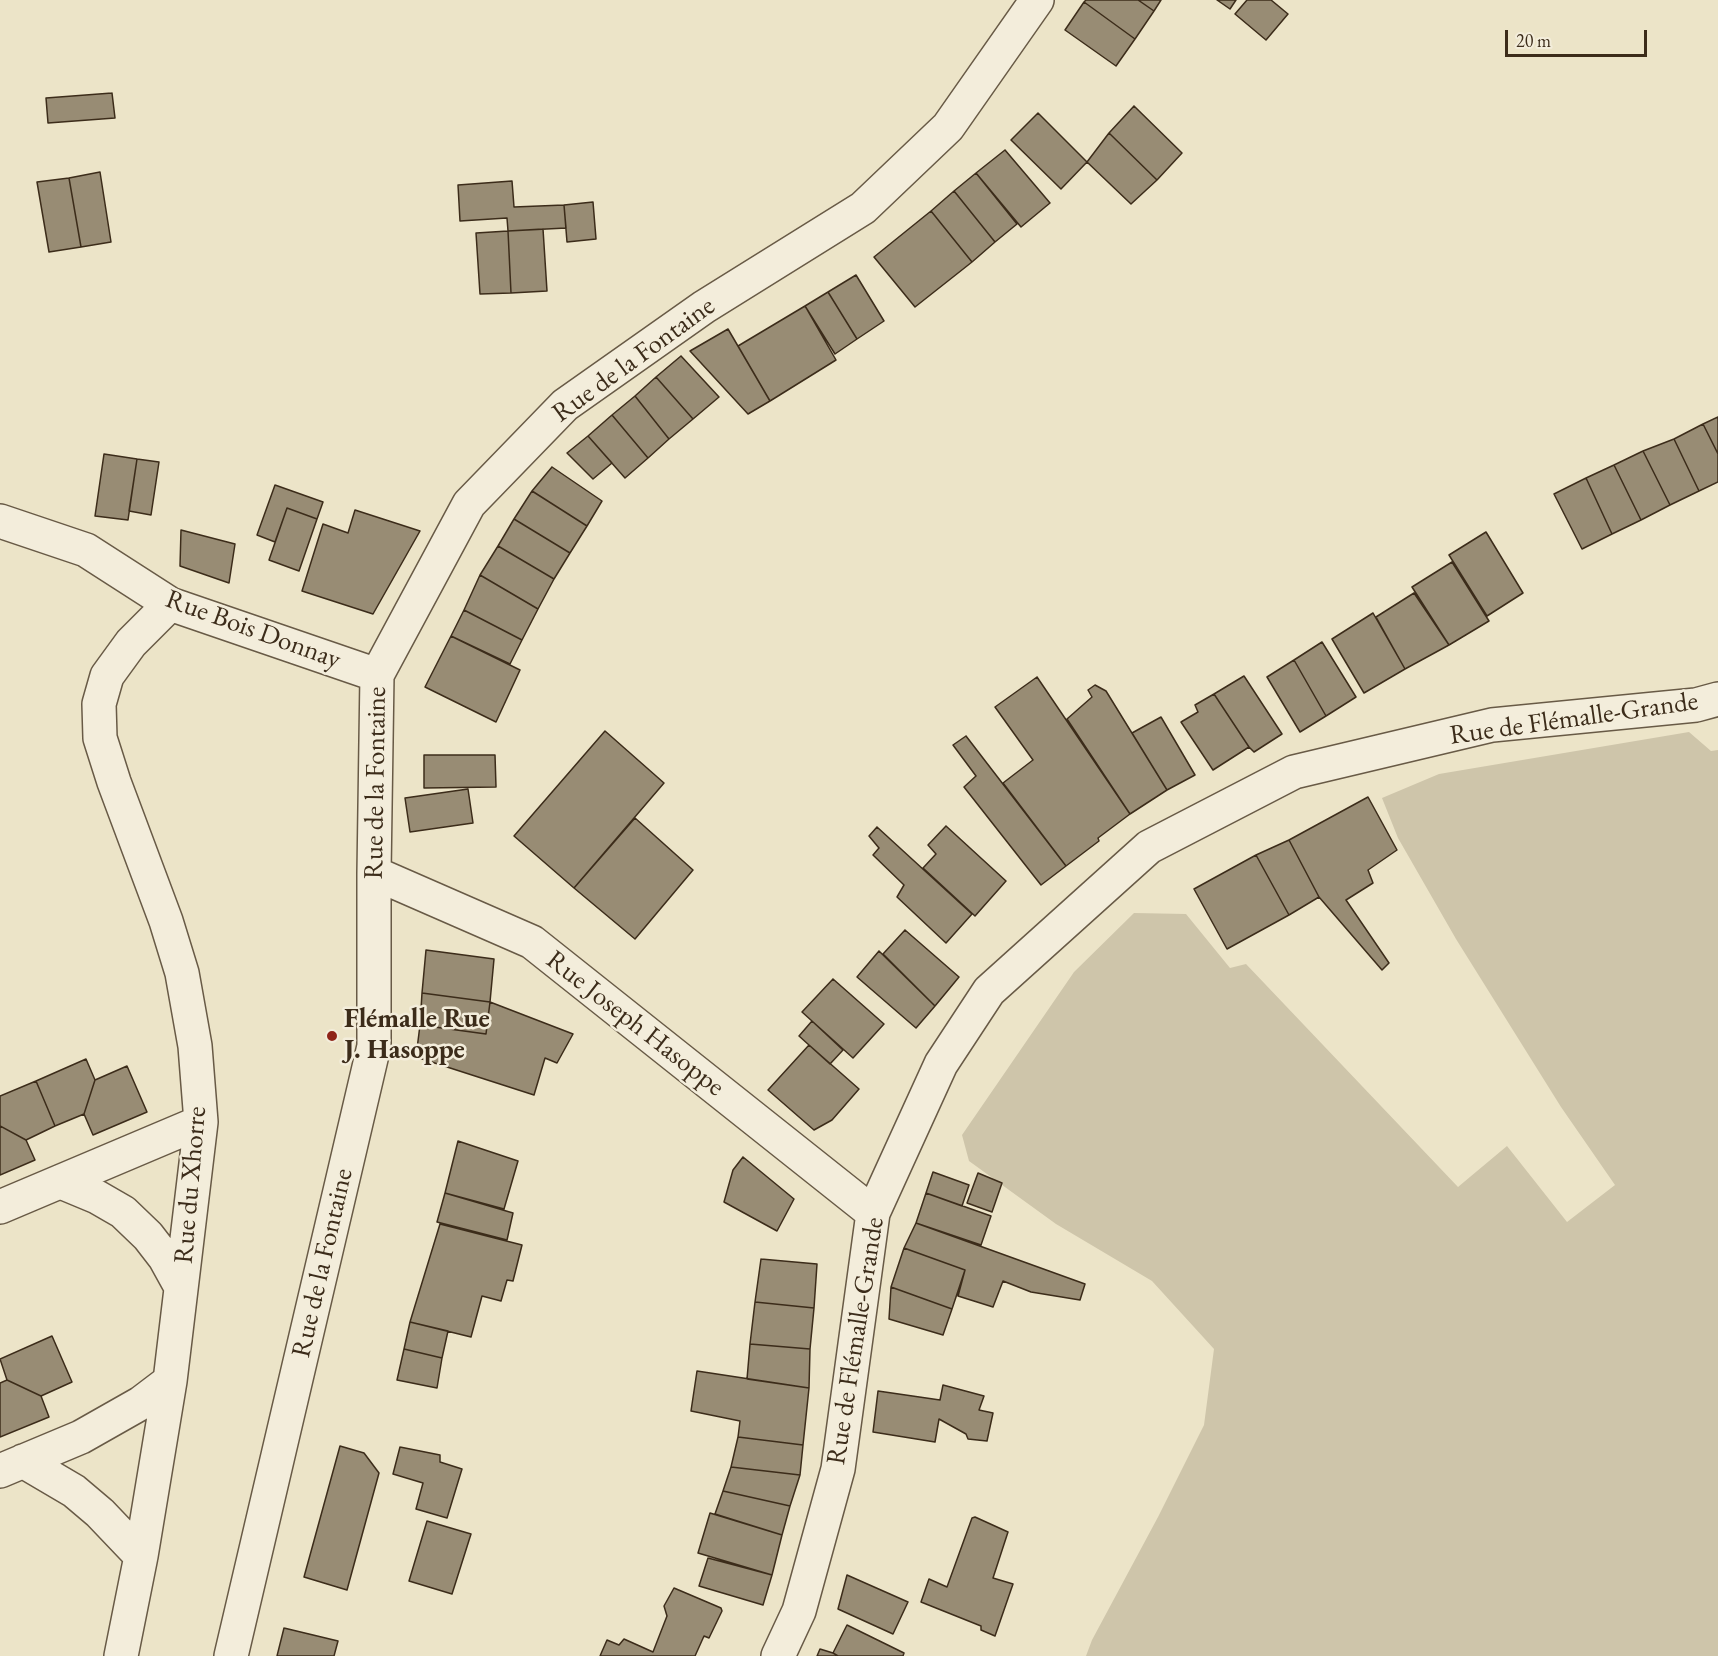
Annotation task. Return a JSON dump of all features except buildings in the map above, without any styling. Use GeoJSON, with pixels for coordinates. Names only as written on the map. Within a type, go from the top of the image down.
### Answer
{"type":"FeatureCollection","features":[{"type":"Feature","properties":{"kind":"street","name":"Rue de la Fontaine"},"geometry":{"type":"LineString","coordinates":[[231,1656],[374,1046],[377,675],[469,504],[565,405],[704,308],[864,208],[948,128],[1037,0]]}},
{"type":"Feature","properties":{"kind":"street","name":"Rue Bois Donnay"},"geometry":{"type":"LineString","coordinates":[[0,521],[86,550],[170,604],[377,675]]}},
{"type":"Feature","properties":{"kind":"street","name":"Rue du Xhorre"},"geometry":{"type":"LineString","coordinates":[[120,1654],[141,1556],[170,1381],[201,1122],[195,1046],[182,973],[166,921],[100,738],[99,704],[107,676],[131,643],[170,604]]}},
{"type":"Feature","properties":{"kind":"street","name":"Rue de Flémalle-Grande"},"geometry":{"type":"LineString","coordinates":[[778,1656],[799,1611],[838,1469],[873,1213],[941,1064],[989,991],[1149,847],[1294,772],[1492,725],[1696,705],[1718,699]]}},
{"type":"Feature","properties":{"kind":"street","name":"Rue Joseph Hasoppe"},"geometry":{"type":"LineString","coordinates":[[374,873],[532,942],[873,1213]]}},
{"type":"Feature","properties":{"kind":"street"},"geometry":{"type":"LineString","coordinates":[[0,1207],[201,1122]]}},
{"type":"Feature","properties":{"kind":"street"},"geometry":{"type":"LineString","coordinates":[[61,1182],[97,1197],[123,1212],[148,1236],[165,1258],[181,1287]]}},
{"type":"Feature","properties":{"kind":"street"},"geometry":{"type":"LineString","coordinates":[[12,1466],[81,1437],[111,1421],[141,1403],[170,1381]]}},
{"type":"Feature","properties":{"kind":"street"},"geometry":{"type":"LineString","coordinates":[[12,1466],[74,1491],[100,1513],[141,1556]]}},
{"type":"Feature","properties":{"kind":"shaded area"},"geometry":{"type":"Polygon","coordinates":[[[1689,732],[1711,751],[1718,750],[1718,1656],[1086,1656],[1092,1640],[1204,1425],[1214,1349],[1152,1281],[1056,1224],[969,1161],[962,1135],[1074,972],[1134,913],[1186,914],[1230,968],[1246,964],[1458,1187],[1507,1146],[1567,1222],[1615,1185],[1561,1107],[1456,939],[1398,838],[1382,798],[1439,774],[1689,732]]]}},
{"type":"Feature","properties":{"kind":"place","name":"Flémalle Rue J. Hasoppe"},"geometry":{"type":"Point","coordinates":[332,1036]}}]}
